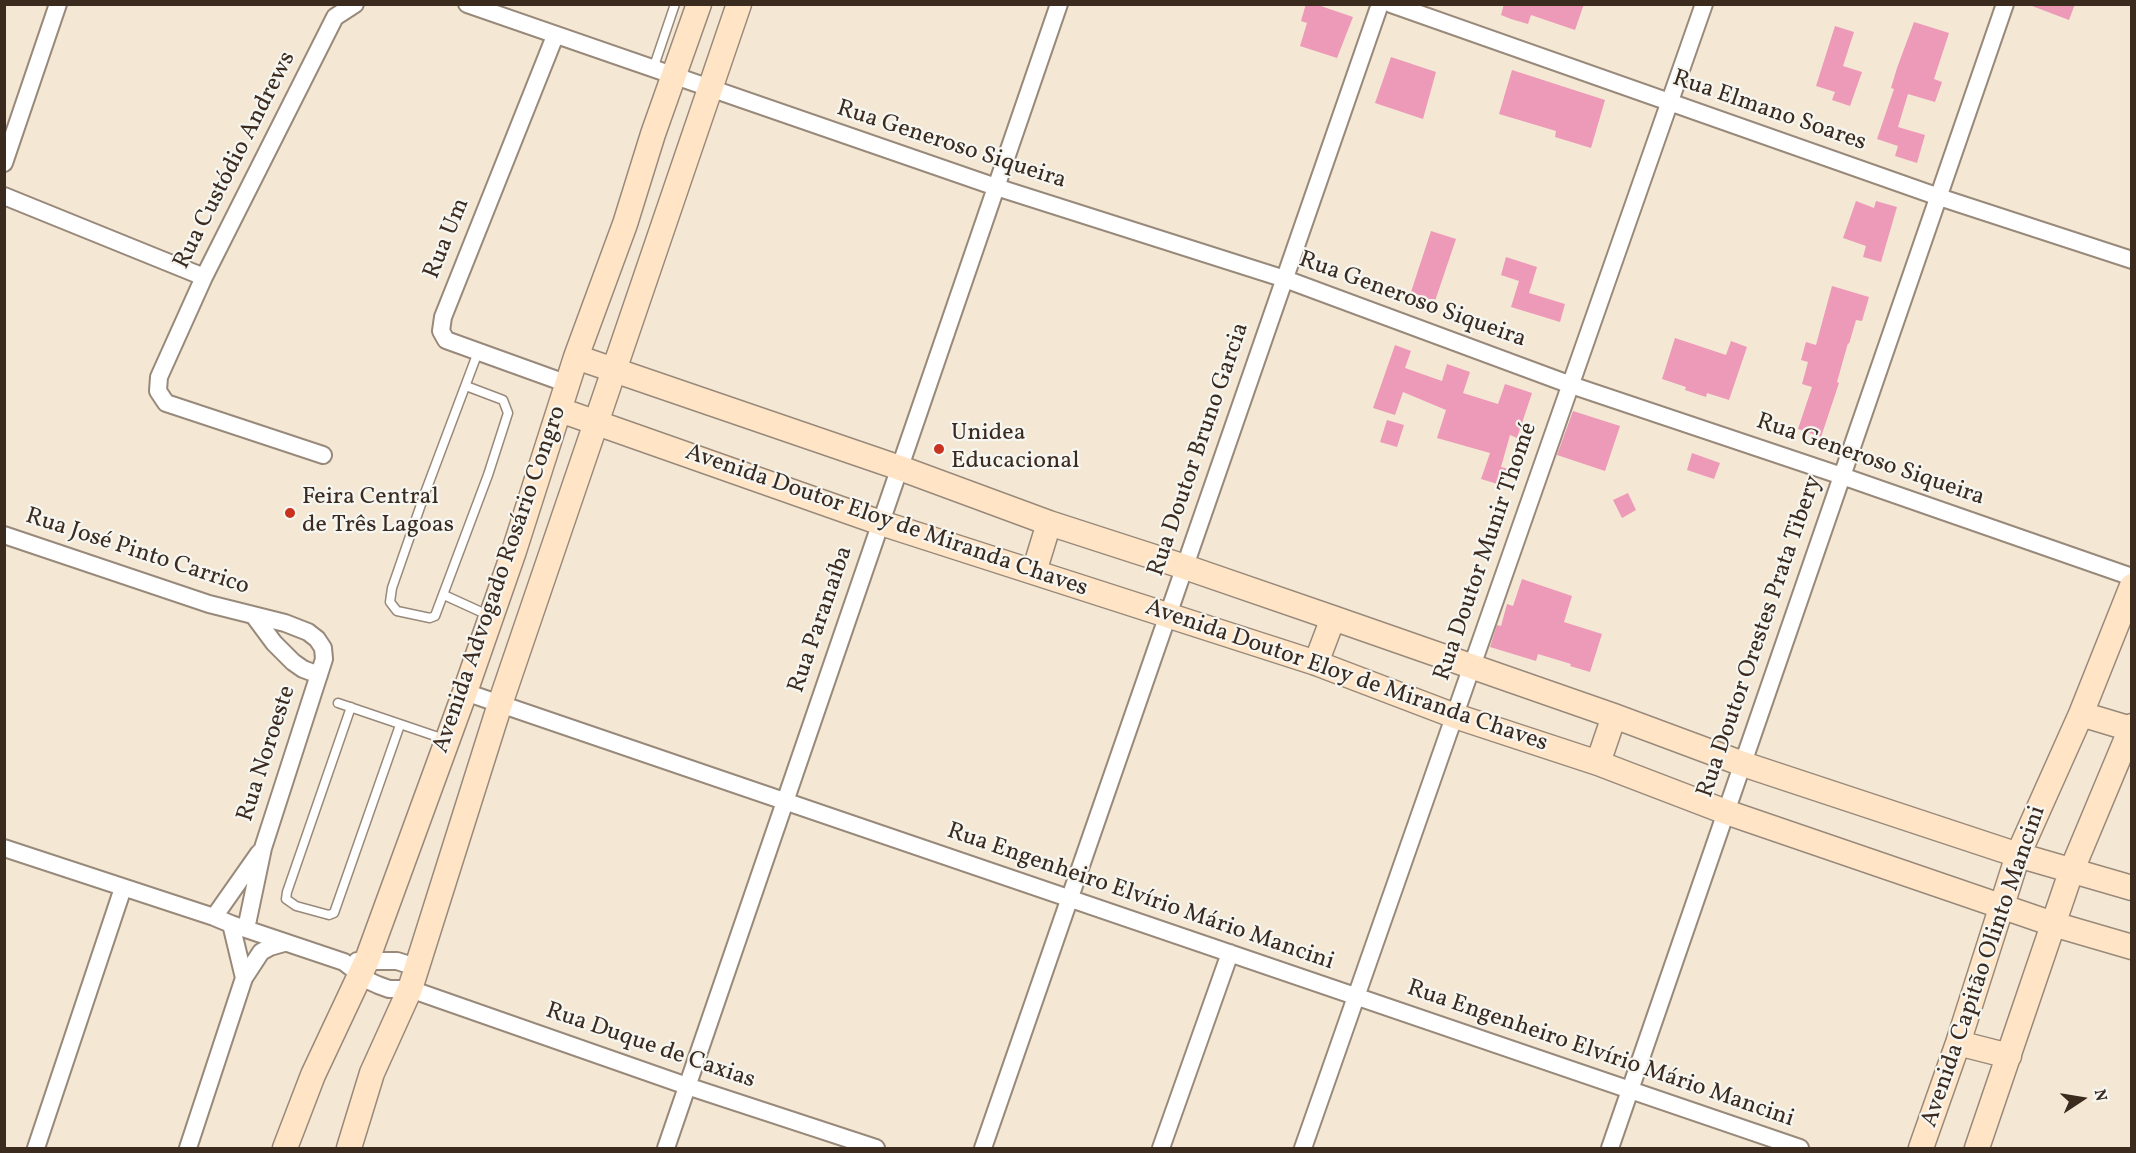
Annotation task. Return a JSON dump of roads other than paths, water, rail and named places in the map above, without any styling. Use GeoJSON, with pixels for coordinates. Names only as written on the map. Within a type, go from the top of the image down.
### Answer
{"type":"FeatureCollection","features":[{"type":"Feature","properties":{"kind":"main road","name":"Avenida Advogado Rosário Congro"},"geometry":{"type":"LineString","coordinates":[[285,1149],[465,692],[514,551],[576,357],[625,224],[653,134],[664,73],[699,4]]}},
{"type":"Feature","properties":{"kind":"main road","name":"Avenida Advogado Rosário Congro"},"geometry":{"type":"LineString","coordinates":[[349,1149],[372,1073],[412,978],[500,704],[739,4]]}},
{"type":"Feature","properties":{"kind":"main road"},"geometry":{"type":"LineString","coordinates":[[625,224],[659,238]]}},
{"type":"Feature","properties":{"kind":"main road"},"geometry":{"type":"LineString","coordinates":[[576,357],[900,468],[1050,523],[1185,567],[1614,716],[1743,764],[2071,872],[2132,888]]}},
{"type":"Feature","properties":{"kind":"main road","name":"Avenida Doutor Eloy de Miranda Chaves"},"geometry":{"type":"LineString","coordinates":[[560,411],[881,523],[1316,663],[1455,716],[1598,763],[1726,812],[2053,924],[2132,947]]}},
{"type":"Feature","properties":{"kind":"main road"},"geometry":{"type":"LineString","coordinates":[[1034,572],[1050,523]]}},
{"type":"Feature","properties":{"kind":"main road"},"geometry":{"type":"LineString","coordinates":[[514,551],[548,564]]}},
{"type":"Feature","properties":{"kind":"main road","name":"Avenida Capitão Olinto Mancini"},"geometry":{"type":"LineString","coordinates":[[1921,1149],[1958,1043],[2018,855],[2081,714],[2132,586]]}},
{"type":"Feature","properties":{"kind":"main road"},"geometry":{"type":"LineString","coordinates":[[1316,663],[1333,618]]}},
{"type":"Feature","properties":{"kind":"main road"},"geometry":{"type":"LineString","coordinates":[[2081,714],[2131,727]]}},
{"type":"Feature","properties":{"kind":"main road"},"geometry":{"type":"LineString","coordinates":[[1598,763],[1614,716]]}},
{"type":"Feature","properties":{"kind":"main road","name":"Avenida Capitão Olinto Mancini"},"geometry":{"type":"LineString","coordinates":[[1977,1149],[2071,872],[2131,727]]}},
{"type":"Feature","properties":{"kind":"main road"},"geometry":{"type":"LineString","coordinates":[[1958,1043],[2008,1056]]}},
{"type":"Feature","properties":{"kind":"street"},"geometry":{"type":"LineString","coordinates":[[4,163],[58,4]]}},
{"type":"Feature","properties":{"kind":"street","name":"Rua Custódio Andrews"},"geometry":{"type":"LineString","coordinates":[[323,455],[166,403],[158,392],[159,377],[204,277],[335,17],[355,4]]}},
{"type":"Feature","properties":{"kind":"street","name":"Rua Generoso Siqueira"},"geometry":{"type":"LineString","coordinates":[[466,4],[490,8],[555,36],[996,187],[1285,279],[1571,385],[2132,577]]}},
{"type":"Feature","properties":{"kind":"street","name":"Rua Paranaíba"},"geometry":{"type":"LineString","coordinates":[[666,1149],[1059,4]]}},
{"type":"Feature","properties":{"kind":"street","name":"Rua Doutor Bruno Garcia"},"geometry":{"type":"LineString","coordinates":[[983,1149],[1380,4]]}},
{"type":"Feature","properties":{"kind":"street","name":"Rua Elmano Soares"},"geometry":{"type":"LineString","coordinates":[[1391,4],[1939,197],[2132,260]]}},
{"type":"Feature","properties":{"kind":"street","name":"Rua Doutor Munir Thomé"},"geometry":{"type":"LineString","coordinates":[[1303,1149],[1704,4]]}},
{"type":"Feature","properties":{"kind":"street","name":"Rua Doutor Orestes Prata Tibery"},"geometry":{"type":"LineString","coordinates":[[1610,1149],[2005,4]]}},
{"type":"Feature","properties":{"kind":"street","name":"Rua Um"},"geometry":{"type":"LineString","coordinates":[[555,36],[443,317],[441,331],[446,340],[568,384]]}},
{"type":"Feature","properties":{"kind":"street"},"geometry":{"type":"LineString","coordinates":[[4,196],[204,277]]}},
{"type":"Feature","properties":{"kind":"street","name":"Rua José Pinto Carrico"},"geometry":{"type":"LineString","coordinates":[[4,535],[209,604],[254,616]]}},
{"type":"Feature","properties":{"kind":"street","name":"Rua Noroeste"},"geometry":{"type":"LineString","coordinates":[[254,616],[274,643],[293,662],[319,675]]}},
{"type":"Feature","properties":{"kind":"street","name":"Rua Noroeste"},"geometry":{"type":"LineString","coordinates":[[238,927],[324,659],[318,639],[308,632],[285,623],[254,616]]}},
{"type":"Feature","properties":{"kind":"street","name":"Rua Engenheiro Elvírio Mário Mancini"},"geometry":{"type":"LineString","coordinates":[[465,692],[1800,1149]]}},
{"type":"Feature","properties":{"kind":"street"},"geometry":{"type":"LineString","coordinates":[[4,848],[357,966],[397,961],[412,978],[389,989],[367,980],[357,966]]}},
{"type":"Feature","properties":{"kind":"street","name":"Rua Noroeste"},"geometry":{"type":"LineString","coordinates":[[214,917],[263,848]]}},
{"type":"Feature","properties":{"kind":"street"},"geometry":{"type":"LineString","coordinates":[[36,1149],[123,888]]}},
{"type":"Feature","properties":{"kind":"street"},"geometry":{"type":"LineString","coordinates":[[238,927],[244,978]]}},
{"type":"Feature","properties":{"kind":"street"},"geometry":{"type":"LineString","coordinates":[[188,1149],[244,978],[261,952],[284,943]]}},
{"type":"Feature","properties":{"kind":"street"},"geometry":{"type":"LineString","coordinates":[[1161,1149],[1230,953]]}},
{"type":"Feature","properties":{"kind":"street","name":"Rua Duque de Caxias"},"geometry":{"type":"LineString","coordinates":[[412,978],[687,1086],[876,1149]]}},
{"type":"Feature","properties":{"kind":"lane"},"geometry":{"type":"LineString","coordinates":[[664,73],[675,4]]}},
{"type":"Feature","properties":{"kind":"lane"},"geometry":{"type":"LineString","coordinates":[[466,386],[503,400],[508,413],[488,475],[435,616],[430,618],[398,611],[393,609],[390,602],[392,588],[478,352]]}},
{"type":"Feature","properties":{"kind":"lane"},"geometry":{"type":"LineString","coordinates":[[444,595],[491,616]]}},
{"type":"Feature","properties":{"kind":"lane"},"geometry":{"type":"LineString","coordinates":[[338,703],[447,740]]}},
{"type":"Feature","properties":{"kind":"lane"},"geometry":{"type":"LineString","coordinates":[[351,707],[286,892],[286,899],[296,906],[329,915],[334,913],[400,725]]}},
{"type":"Feature","properties":{"kind":"place","name":"Unidea Educacional"},"geometry":{"type":"Point","coordinates":[939,449]}},
{"type":"Feature","properties":{"kind":"place","name":"Feira Central de Três Lagoas"},"geometry":{"type":"Point","coordinates":[290,513]}}]}
